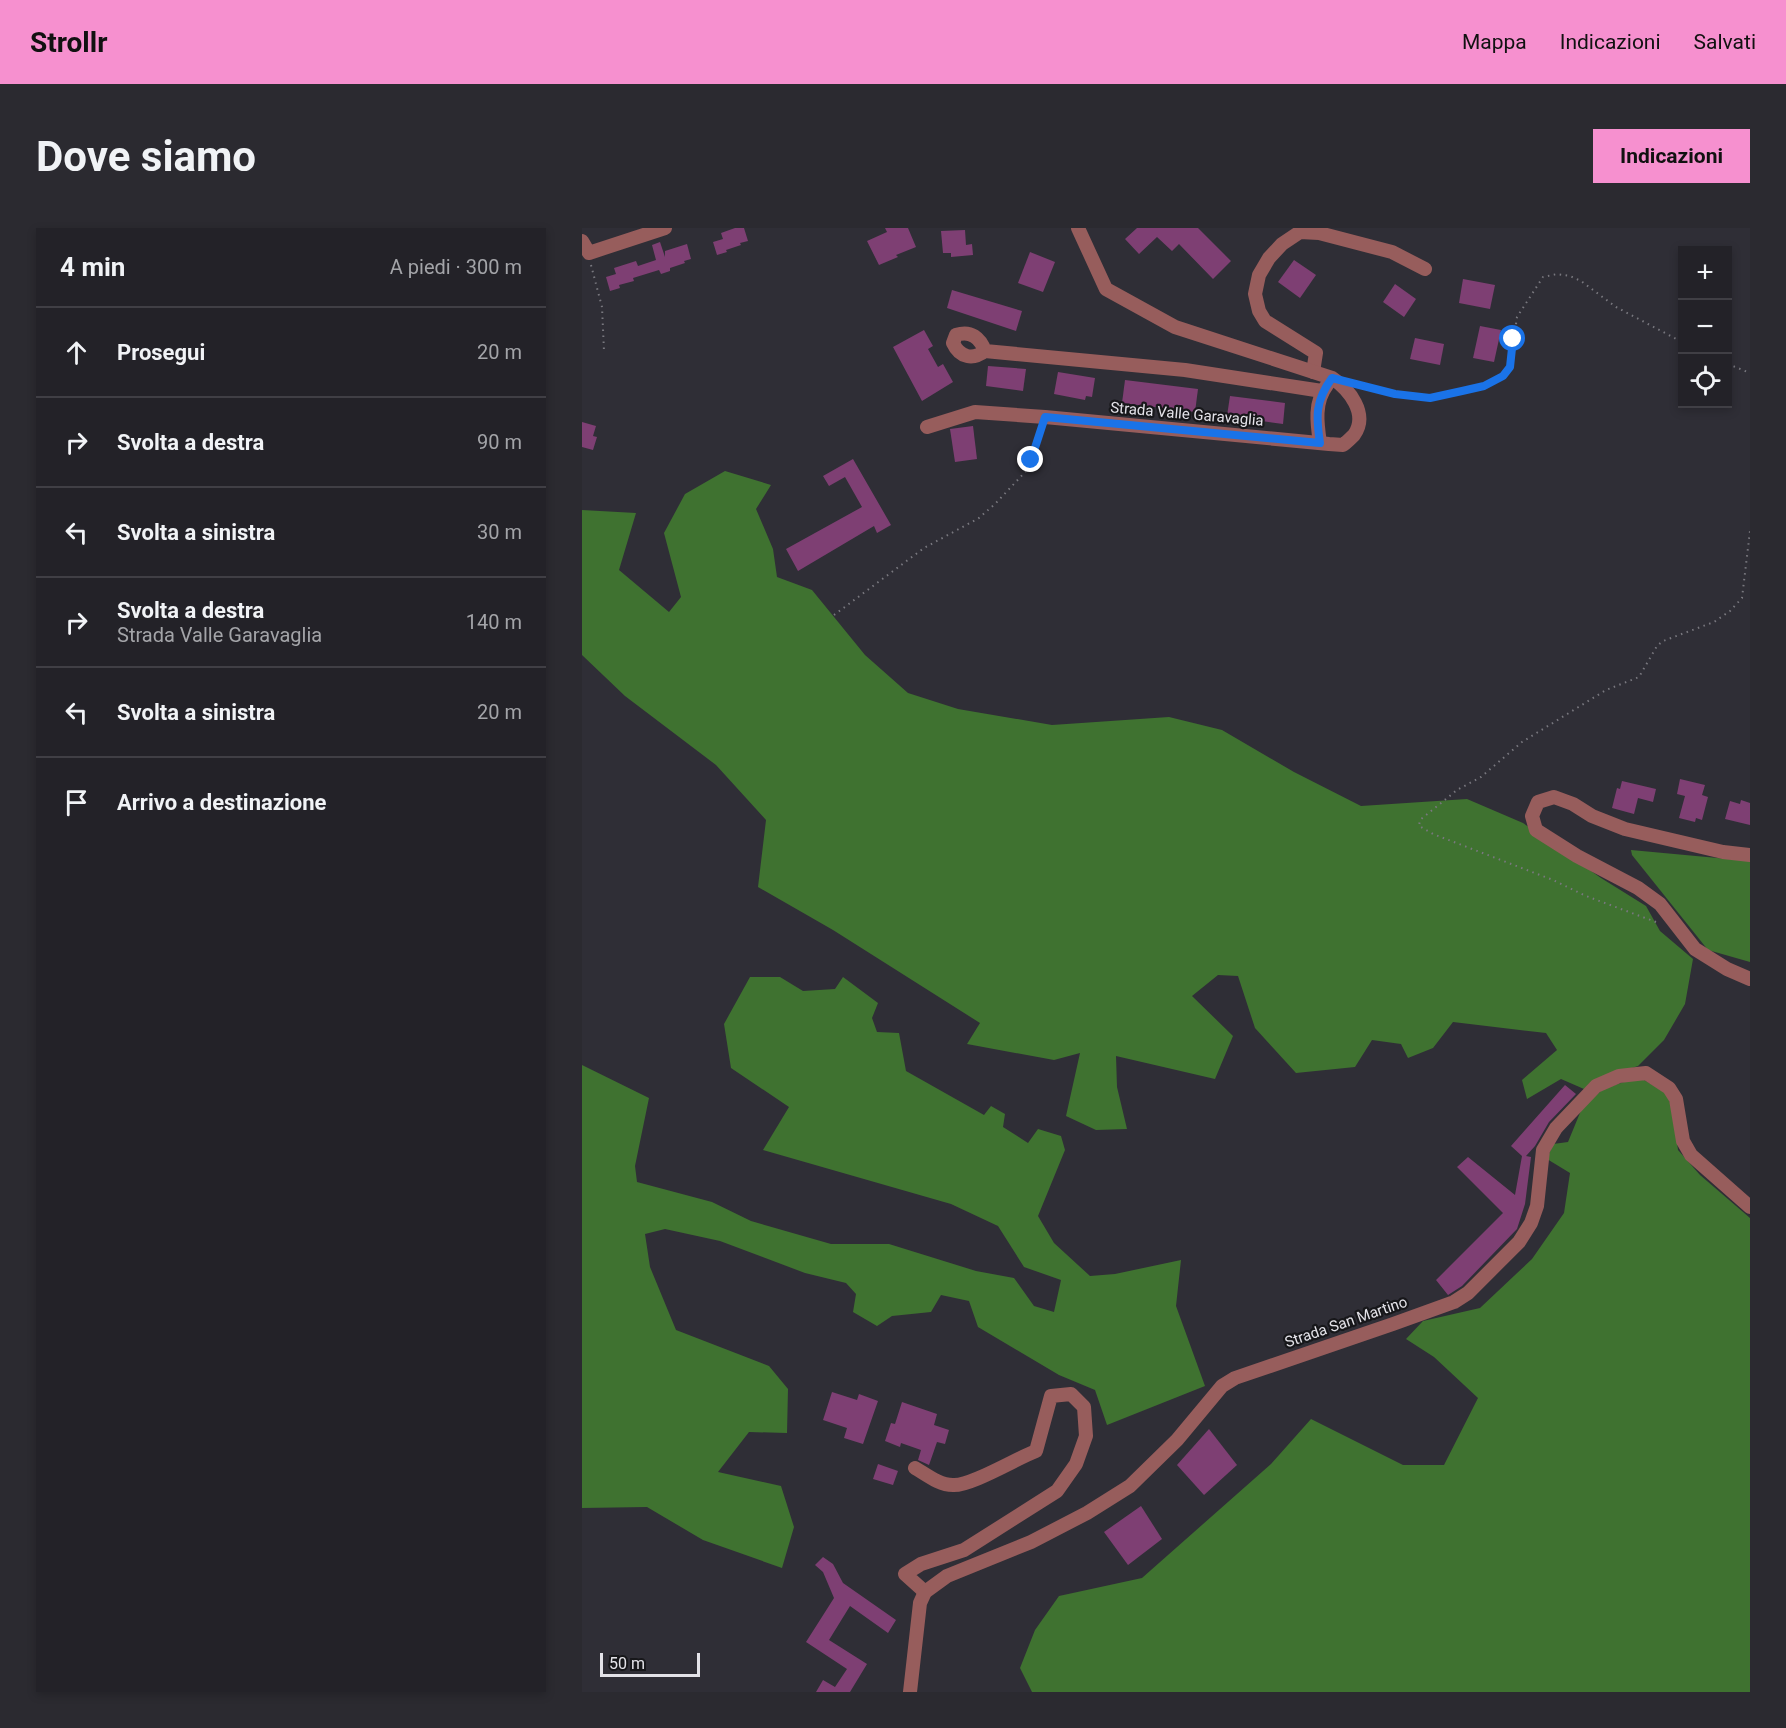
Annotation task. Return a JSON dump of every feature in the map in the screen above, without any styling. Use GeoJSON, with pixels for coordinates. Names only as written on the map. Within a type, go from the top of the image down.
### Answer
{"type":"FeatureCollection","features":[{"type":"Feature","properties":{"kind":"street"},"geometry":{"type":"LineString","coordinates":[[585,247],[665,228]]}},
{"type":"Feature","properties":{"kind":"street","name":"Strada Valle Garavaglia"},"geometry":{"type":"LineString","coordinates":[[927,427],[975,412],[1343,445],[1355,434],[1360,416],[1346,387],[1332,378],[1175,327],[1106,289],[1078,228]]}},
{"type":"Feature","properties":{"kind":"street"},"geometry":{"type":"LineString","coordinates":[[1313,372],[1316,352],[1265,321],[1259,311],[1256,294],[1259,275],[1269,258],[1282,244],[1300,232],[1319,233],[1392,252],[1425,268]]}},
{"type":"Feature","properties":{"kind":"street"},"geometry":{"type":"LineString","coordinates":[[985,351],[1185,370],[1322,391]]}},
{"type":"Feature","properties":{"kind":"street"},"geometry":{"type":"LineString","coordinates":[[1320,443],[1316,417],[1322,391],[1332,378]]}},
{"type":"Feature","properties":{"kind":"street"},"geometry":{"type":"LineString","coordinates":[[1750,855],[1723,852],[1625,829],[1554,797],[1538,802],[1532,816],[1536,830],[1577,856],[1638,888],[1660,904],[1695,949],[1727,969],[1750,979]]}},
{"type":"Feature","properties":{"kind":"street","name":"Strada San Martino"},"geometry":{"type":"LineString","coordinates":[[925,1592],[947,1576],[1031,1542],[1087,1513],[1130,1486],[1177,1440],[1222,1386],[1234,1378],[1454,1302],[1468,1293],[1519,1242],[1531,1223],[1537,1206],[1543,1149],[1556,1128],[1596,1086],[1619,1076],[1646,1073],[1669,1088],[1676,1099],[1683,1142],[1692,1155],[1750,1207]]}},
{"type":"Feature","properties":{"kind":"street"},"geometry":{"type":"LineString","coordinates":[[910,1692],[917,1617],[925,1592],[904,1574],[921,1564],[964,1550],[1057,1491],[1076,1464],[1086,1436],[1084,1407],[1071,1394],[1051,1396],[1036,1451],[975,1479],[955,1485],[939,1482],[915,1468]]}},
{"type":"Feature","properties":{"kind":"path"},"geometry":{"type":"LineString","coordinates":[[585,247],[602,307],[604,351]]}},
{"type":"Feature","properties":{"kind":"path"},"geometry":{"type":"LineString","coordinates":[[1354,383],[1395,394],[1430,398],[1484,386],[1503,376],[1510,367],[1516,317],[1543,277],[1557,274],[1570,276],[1627,313],[1678,339]]}},
{"type":"Feature","properties":{"kind":"path"},"geometry":{"type":"LineString","coordinates":[[1732,366],[1750,374]]}},
{"type":"Feature","properties":{"kind":"path"},"geometry":{"type":"LineString","coordinates":[[834,615],[924,548],[980,518],[996,503],[1027,470],[1045,417]]}},
{"type":"Feature","properties":{"kind":"path"},"geometry":{"type":"LineString","coordinates":[[1664,926],[1433,834],[1419,826],[1420,819],[1456,790],[1481,777],[1522,742],[1606,690],[1639,677],[1657,646],[1663,641],[1714,622],[1730,611],[1742,598],[1750,531]]}},
{"type":"Feature","properties":{"kind":"green space"},"geometry":{"type":"Polygon","coordinates":[[[725,471],[771,485],[756,509],[773,549],[777,577],[812,590],[865,655],[908,693],[958,709],[1052,725],[1169,717],[1222,730],[1294,772],[1361,806],[1467,799],[1523,823],[1601,878],[1646,906],[1660,931],[1693,959],[1685,1004],[1664,1040],[1638,1066],[1602,1078],[1584,1089],[1561,1079],[1527,1099],[1522,1080],[1557,1050],[1546,1033],[1453,1022],[1433,1048],[1408,1058],[1401,1044],[1372,1040],[1355,1067],[1296,1073],[1255,1028],[1238,976],[1218,975],[1192,996],[1233,1036],[1215,1079],[1116,1056],[1117,1087],[1127,1129],[1096,1130],[1066,1116],[1080,1053],[1054,1060],[967,1044],[980,1023],[833,930],[758,887],[766,820],[716,765],[625,696],[582,655],[582,510],[636,513],[619,570],[669,612],[681,597],[664,533],[685,494],[725,471]]]}},
{"type":"Feature","properties":{"kind":"green space"},"geometry":{"type":"Polygon","coordinates":[[[1631,850],[1750,861],[1750,962],[1708,950],[1632,855],[1631,850]]]}},
{"type":"Feature","properties":{"kind":"green space"},"geometry":{"type":"Polygon","coordinates":[[[750,977],[780,977],[803,991],[835,989],[843,977],[878,1003],[872,1018],[877,1032],[899,1033],[906,1071],[984,1115],[991,1106],[1005,1114],[1003,1127],[1028,1143],[1038,1129],[1061,1136],[1065,1150],[1038,1216],[1054,1243],[1090,1276],[1115,1274],[1181,1260],[1176,1306],[1205,1386],[1107,1425],[1095,1390],[1059,1375],[978,1327],[969,1301],[941,1295],[931,1312],[892,1316],[877,1326],[853,1312],[856,1294],[846,1283],[805,1273],[720,1241],[665,1229],[645,1234],[650,1267],[676,1330],[769,1366],[788,1389],[787,1433],[749,1432],[718,1472],[781,1486],[794,1527],[782,1568],[703,1540],[647,1507],[582,1508],[582,1065],[649,1098],[635,1166],[637,1182],[712,1202],[751,1221],[831,1244],[889,1244],[976,1271],[1014,1278],[1034,1306],[1054,1312],[1061,1280],[1024,1267],[998,1226],[951,1204],[763,1150],[789,1107],[731,1068],[724,1024],[750,977]]]}},
{"type":"Feature","properties":{"kind":"green space"},"geometry":{"type":"Polygon","coordinates":[[[1639,1077],[1666,1093],[1673,1110],[1678,1150],[1700,1175],[1750,1218],[1750,1692],[1032,1692],[1020,1668],[1035,1630],[1059,1596],[1142,1578],[1271,1464],[1311,1419],[1403,1465],[1444,1465],[1478,1398],[1434,1357],[1406,1339],[1423,1321],[1480,1308],[1532,1259],[1564,1213],[1570,1173],[1547,1159],[1553,1144],[1568,1142],[1582,1108],[1603,1089],[1639,1077]]]}},
{"type":"Feature","properties":{"kind":"building"},"geometry":{"type":"Polygon","coordinates":[[[735,228],[744,228],[748,241],[717,255],[713,242],[723,239],[721,233],[735,228]]]}},
{"type":"Feature","properties":{"kind":"building"},"geometry":{"type":"Polygon","coordinates":[[[885,228],[908,228],[916,247],[879,265],[867,241],[887,232],[885,228]]]}},
{"type":"Feature","properties":{"kind":"building"},"geometry":{"type":"Polygon","coordinates":[[[1137,228],[1198,228],[1231,261],[1213,279],[1179,244],[1172,251],[1157,237],[1139,254],[1125,239],[1137,228]]]}},
{"type":"Feature","properties":{"kind":"building"},"geometry":{"type":"Polygon","coordinates":[[[965,230],[966,245],[972,244],[973,255],[951,257],[951,253],[943,253],[941,231],[965,230]]]}},
{"type":"Feature","properties":{"kind":"building"},"geometry":{"type":"Polygon","coordinates":[[[660,242],[665,257],[665,251],[687,244],[691,259],[661,274],[659,270],[633,278],[634,281],[619,285],[620,288],[610,291],[606,277],[616,274],[614,268],[636,261],[638,266],[656,260],[652,245],[660,242]]]}},
{"type":"Feature","properties":{"kind":"building"},"geometry":{"type":"Polygon","coordinates":[[[1030,252],[1055,262],[1043,292],[1018,283],[1030,252]]]}},
{"type":"Feature","properties":{"kind":"building"},"geometry":{"type":"Polygon","coordinates":[[[1294,260],[1316,275],[1300,298],[1278,282],[1294,260]]]}},
{"type":"Feature","properties":{"kind":"building"},"geometry":{"type":"Polygon","coordinates":[[[1463,279],[1495,285],[1490,309],[1459,303],[1463,279]]]}},
{"type":"Feature","properties":{"kind":"building"},"geometry":{"type":"Polygon","coordinates":[[[1395,284],[1416,299],[1404,317],[1383,302],[1395,284]]]}},
{"type":"Feature","properties":{"kind":"building"},"geometry":{"type":"Polygon","coordinates":[[[952,290],[1022,311],[1016,331],[947,308],[952,290]]]}},
{"type":"Feature","properties":{"kind":"building"},"geometry":{"type":"Polygon","coordinates":[[[1480,326],[1501,330],[1494,362],[1473,358],[1480,326]]]}},
{"type":"Feature","properties":{"kind":"building"},"geometry":{"type":"Polygon","coordinates":[[[924,330],[933,346],[928,349],[938,367],[943,364],[953,382],[922,401],[893,347],[924,330]]]}},
{"type":"Feature","properties":{"kind":"building"},"geometry":{"type":"Polygon","coordinates":[[[1415,338],[1444,344],[1440,365],[1410,359],[1415,338]]]}},
{"type":"Feature","properties":{"kind":"building"},"geometry":{"type":"Polygon","coordinates":[[[988,366],[1026,369],[1023,391],[986,386],[988,366]]]}},
{"type":"Feature","properties":{"kind":"building"},"geometry":{"type":"Polygon","coordinates":[[[1058,372],[1095,378],[1092,397],[1086,396],[1085,400],[1054,394],[1058,372]]]}},
{"type":"Feature","properties":{"kind":"building"},"geometry":{"type":"Polygon","coordinates":[[[1125,380],[1198,389],[1195,412],[1122,403],[1125,380]]]}},
{"type":"Feature","properties":{"kind":"building"},"geometry":{"type":"Polygon","coordinates":[[[1230,396],[1285,403],[1283,424],[1227,416],[1230,396]]]}},
{"type":"Feature","properties":{"kind":"building"},"geometry":{"type":"Polygon","coordinates":[[[582,422],[596,426],[593,436],[597,437],[593,450],[582,447],[582,422]]]}},
{"type":"Feature","properties":{"kind":"building"},"geometry":{"type":"Polygon","coordinates":[[[973,426],[977,459],[955,462],[950,429],[973,426]]]}},
{"type":"Feature","properties":{"kind":"building"},"geometry":{"type":"Polygon","coordinates":[[[853,459],[891,525],[877,533],[874,526],[798,571],[786,549],[862,507],[845,477],[829,486],[823,476],[853,459]]]}},
{"type":"Feature","properties":{"kind":"building"},"geometry":{"type":"Polygon","coordinates":[[[1680,779],[1705,785],[1702,795],[1708,797],[1702,820],[1696,818],[1695,822],[1679,818],[1685,796],[1677,794],[1680,779]]]}},
{"type":"Feature","properties":{"kind":"building"},"geometry":{"type":"Polygon","coordinates":[[[1622,781],[1656,789],[1653,802],[1638,798],[1634,814],[1612,808],[1617,788],[1620,789],[1622,781]]]}},
{"type":"Feature","properties":{"kind":"building"},"geometry":{"type":"Polygon","coordinates":[[[1741,800],[1750,803],[1750,825],[1725,819],[1730,801],[1740,804],[1741,800]]]}},
{"type":"Feature","properties":{"kind":"building"},"geometry":{"type":"Polygon","coordinates":[[[1565,1085],[1576,1094],[1549,1122],[1535,1146],[1526,1156],[1531,1157],[1525,1204],[1517,1229],[1462,1286],[1448,1295],[1436,1280],[1503,1213],[1457,1167],[1468,1157],[1515,1195],[1522,1156],[1511,1146],[1565,1085]]]}},
{"type":"Feature","properties":{"kind":"building"},"geometry":{"type":"Polygon","coordinates":[[[832,1392],[857,1400],[859,1394],[878,1401],[863,1444],[844,1438],[847,1428],[823,1420],[832,1392]]]}},
{"type":"Feature","properties":{"kind":"building"},"geometry":{"type":"Polygon","coordinates":[[[902,1402],[937,1414],[934,1425],[949,1430],[945,1444],[937,1442],[929,1465],[918,1460],[921,1450],[901,1443],[900,1447],[885,1441],[891,1423],[895,1424],[902,1402]]]}},
{"type":"Feature","properties":{"kind":"building"},"geometry":{"type":"Polygon","coordinates":[[[1209,1429],[1237,1465],[1204,1495],[1177,1465],[1209,1429]]]}},
{"type":"Feature","properties":{"kind":"building"},"geometry":{"type":"Polygon","coordinates":[[[878,1464],[898,1471],[893,1485],[873,1479],[878,1464]]]}},
{"type":"Feature","properties":{"kind":"building"},"geometry":{"type":"Polygon","coordinates":[[[1141,1506],[1162,1539],[1128,1565],[1104,1532],[1141,1506]]]}},
{"type":"Feature","properties":{"kind":"building"},"geometry":{"type":"Polygon","coordinates":[[[823,1557],[833,1564],[843,1583],[896,1620],[888,1633],[850,1606],[829,1640],[867,1664],[850,1692],[816,1692],[823,1680],[835,1687],[847,1669],[806,1642],[834,1598],[823,1572],[815,1565],[823,1557]]]}},
{"type":"Feature","properties":{"kind":"route"},"geometry":{"type":"LineString","coordinates":[[1031,460],[1045,417],[1320,443],[1316,417],[1322,391],[1332,378],[1395,394],[1430,398],[1484,386],[1503,376],[1510,367],[1513,339]]}}]}
